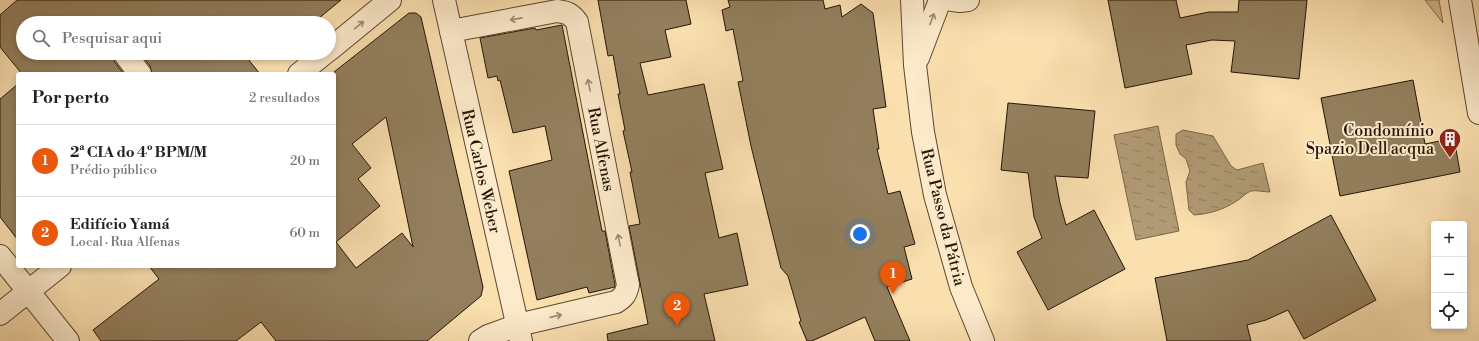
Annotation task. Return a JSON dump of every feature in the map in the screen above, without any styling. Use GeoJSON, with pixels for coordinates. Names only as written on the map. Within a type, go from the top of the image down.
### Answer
{"type":"FeatureCollection","features":[{"type":"Feature","properties":{"kind":"street"},"geometry":{"type":"LineString","coordinates":[[336,44],[390,0]]}},
{"type":"Feature","properties":{"kind":"street","name":"Rua Carlos Weber"},"geometry":{"type":"LineString","coordinates":[[444,0],[520,333]]}},
{"type":"Feature","properties":{"kind":"street","name":"Rua Passo da Pátria"},"geometry":{"type":"LineString","coordinates":[[912,0],[915,65],[923,132],[935,195],[962,287],[983,341]]}},
{"type":"Feature","properties":{"kind":"street","name":"Rua Passo da Pátria"},"geometry":{"type":"LineString","coordinates":[[915,65],[940,0]]}},
{"type":"Feature","properties":{"kind":"street"},"geometry":{"type":"LineString","coordinates":[[952,0],[968,0]]}},
{"type":"Feature","properties":{"kind":"street"},"geometry":{"type":"LineString","coordinates":[[1460,0],[1479,113]]}},
{"type":"Feature","properties":{"kind":"street","name":"Rua Alfenas"},"geometry":{"type":"LineString","coordinates":[[451,31],[557,11],[566,12],[572,15],[577,22],[628,285],[627,293],[624,298],[616,302],[520,333]]}},
{"type":"Feature","properties":{"kind":"street"},"geometry":{"type":"LineString","coordinates":[[129,60],[138,72]]}},
{"type":"Feature","properties":{"kind":"street"},"geometry":{"type":"LineString","coordinates":[[301,72],[316,60]]}},
{"type":"Feature","properties":{"kind":"street"},"geometry":{"type":"LineString","coordinates":[[0,256],[68,341]]}},
{"type":"Feature","properties":{"kind":"street"},"geometry":{"type":"LineString","coordinates":[[0,314],[57,268]]}},
{"type":"Feature","properties":{"kind":"street"},"geometry":{"type":"LineString","coordinates":[[480,341],[488,336],[520,333]]}},
{"type":"Feature","properties":{"kind":"green space"},"geometry":{"type":"Polygon","coordinates":[[[1425,0],[1439,0],[1443,23],[1425,0]]]}},
{"type":"Feature","properties":{"kind":"water"},"geometry":{"type":"Polygon","coordinates":[[[1158,126],[1179,231],[1136,240],[1114,135],[1158,126]]]}},
{"type":"Feature","properties":{"kind":"water"},"geometry":{"type":"Polygon","coordinates":[[[1183,130],[1213,136],[1231,166],[1237,170],[1263,163],[1270,192],[1251,191],[1226,207],[1210,213],[1194,215],[1189,210],[1186,182],[1190,171],[1186,159],[1180,154],[1176,145],[1176,134],[1183,130]]]}},
{"type":"Feature","properties":{"kind":"building"},"geometry":{"type":"Polygon","coordinates":[[[17,0],[341,0],[322,16],[16,16],[16,60],[114,60],[122,72],[20,72],[0,47],[0,15],[17,0]]]}},
{"type":"Feature","properties":{"kind":"building"},"geometry":{"type":"Polygon","coordinates":[[[598,0],[686,0],[691,24],[665,30],[671,57],[640,63],[648,95],[704,84],[723,169],[705,173],[719,238],[737,233],[748,285],[704,294],[715,341],[608,341],[607,334],[648,324],[629,226],[640,224],[630,172],[632,172],[623,131],[625,130],[618,94],[620,94],[613,55],[608,56],[598,0]]]}},
{"type":"Feature","properties":{"kind":"building"},"geometry":{"type":"Polygon","coordinates":[[[728,0],[823,0],[825,9],[840,5],[842,17],[861,4],[873,13],[886,107],[873,109],[879,149],[877,149],[888,194],[900,191],[915,244],[904,247],[912,279],[887,287],[910,341],[875,341],[865,317],[812,341],[807,341],[799,322],[801,321],[788,276],[781,268],[751,146],[738,82],[743,81],[733,29],[726,31],[722,10],[730,7],[728,0]]]}},
{"type":"Feature","properties":{"kind":"building"},"geometry":{"type":"Polygon","coordinates":[[[1108,0],[1176,0],[1180,18],[1209,12],[1238,12],[1239,0],[1307,0],[1299,79],[1231,72],[1235,41],[1212,40],[1186,45],[1192,74],[1125,88],[1108,0]]]}},
{"type":"Feature","properties":{"kind":"building"},"geometry":{"type":"Polygon","coordinates":[[[409,13],[416,13],[421,17],[483,287],[481,296],[427,341],[276,341],[261,322],[236,341],[101,341],[93,330],[159,279],[151,268],[336,268],[336,242],[336,72],[334,72],[409,13]],[[386,117],[352,144],[371,168],[358,179],[380,206],[336,242],[356,268],[402,233],[413,247],[386,117]]]}},
{"type":"Feature","properties":{"kind":"building"},"geometry":{"type":"Polygon","coordinates":[[[562,25],[602,231],[605,231],[615,287],[589,293],[587,287],[537,300],[509,171],[552,160],[545,126],[513,133],[500,80],[498,81],[497,76],[488,78],[480,38],[535,28],[536,30],[562,25]]]}},
{"type":"Feature","properties":{"kind":"building"},"geometry":{"type":"Polygon","coordinates":[[[145,60],[249,60],[258,72],[152,72],[150,66],[145,60]]]}},
{"type":"Feature","properties":{"kind":"building"},"geometry":{"type":"Polygon","coordinates":[[[1413,80],[1425,144],[1454,138],[1460,172],[1340,196],[1321,98],[1413,80]]]}},
{"type":"Feature","properties":{"kind":"building"},"geometry":{"type":"Polygon","coordinates":[[[16,86],[16,237],[0,217],[0,99],[16,86]]]}},
{"type":"Feature","properties":{"kind":"building"},"geometry":{"type":"Polygon","coordinates":[[[1008,103],[1095,111],[1088,178],[1055,176],[1060,203],[1066,225],[1094,210],[1125,269],[1048,310],[1017,252],[1042,238],[1034,217],[1028,173],[1001,170],[1008,103]]]}},
{"type":"Feature","properties":{"kind":"building"},"geometry":{"type":"Polygon","coordinates":[[[1331,215],[1376,300],[1304,339],[1288,310],[1266,320],[1247,325],[1251,341],[1167,341],[1155,278],[1248,260],[1331,215]]]}},
{"type":"Feature","properties":{"kind":"place","name":"Condomínio Spazio Dell acqua"},"geometry":{"type":"Point","coordinates":[1450,158]}},
{"type":"Feature","properties":{"kind":"place","name":"2ª CIA do 4º BPM/M"},"geometry":{"type":"Point","coordinates":[893,294]}},
{"type":"Feature","properties":{"kind":"place","name":"Edifício Yamá"},"geometry":{"type":"Point","coordinates":[677,326]}}]}
